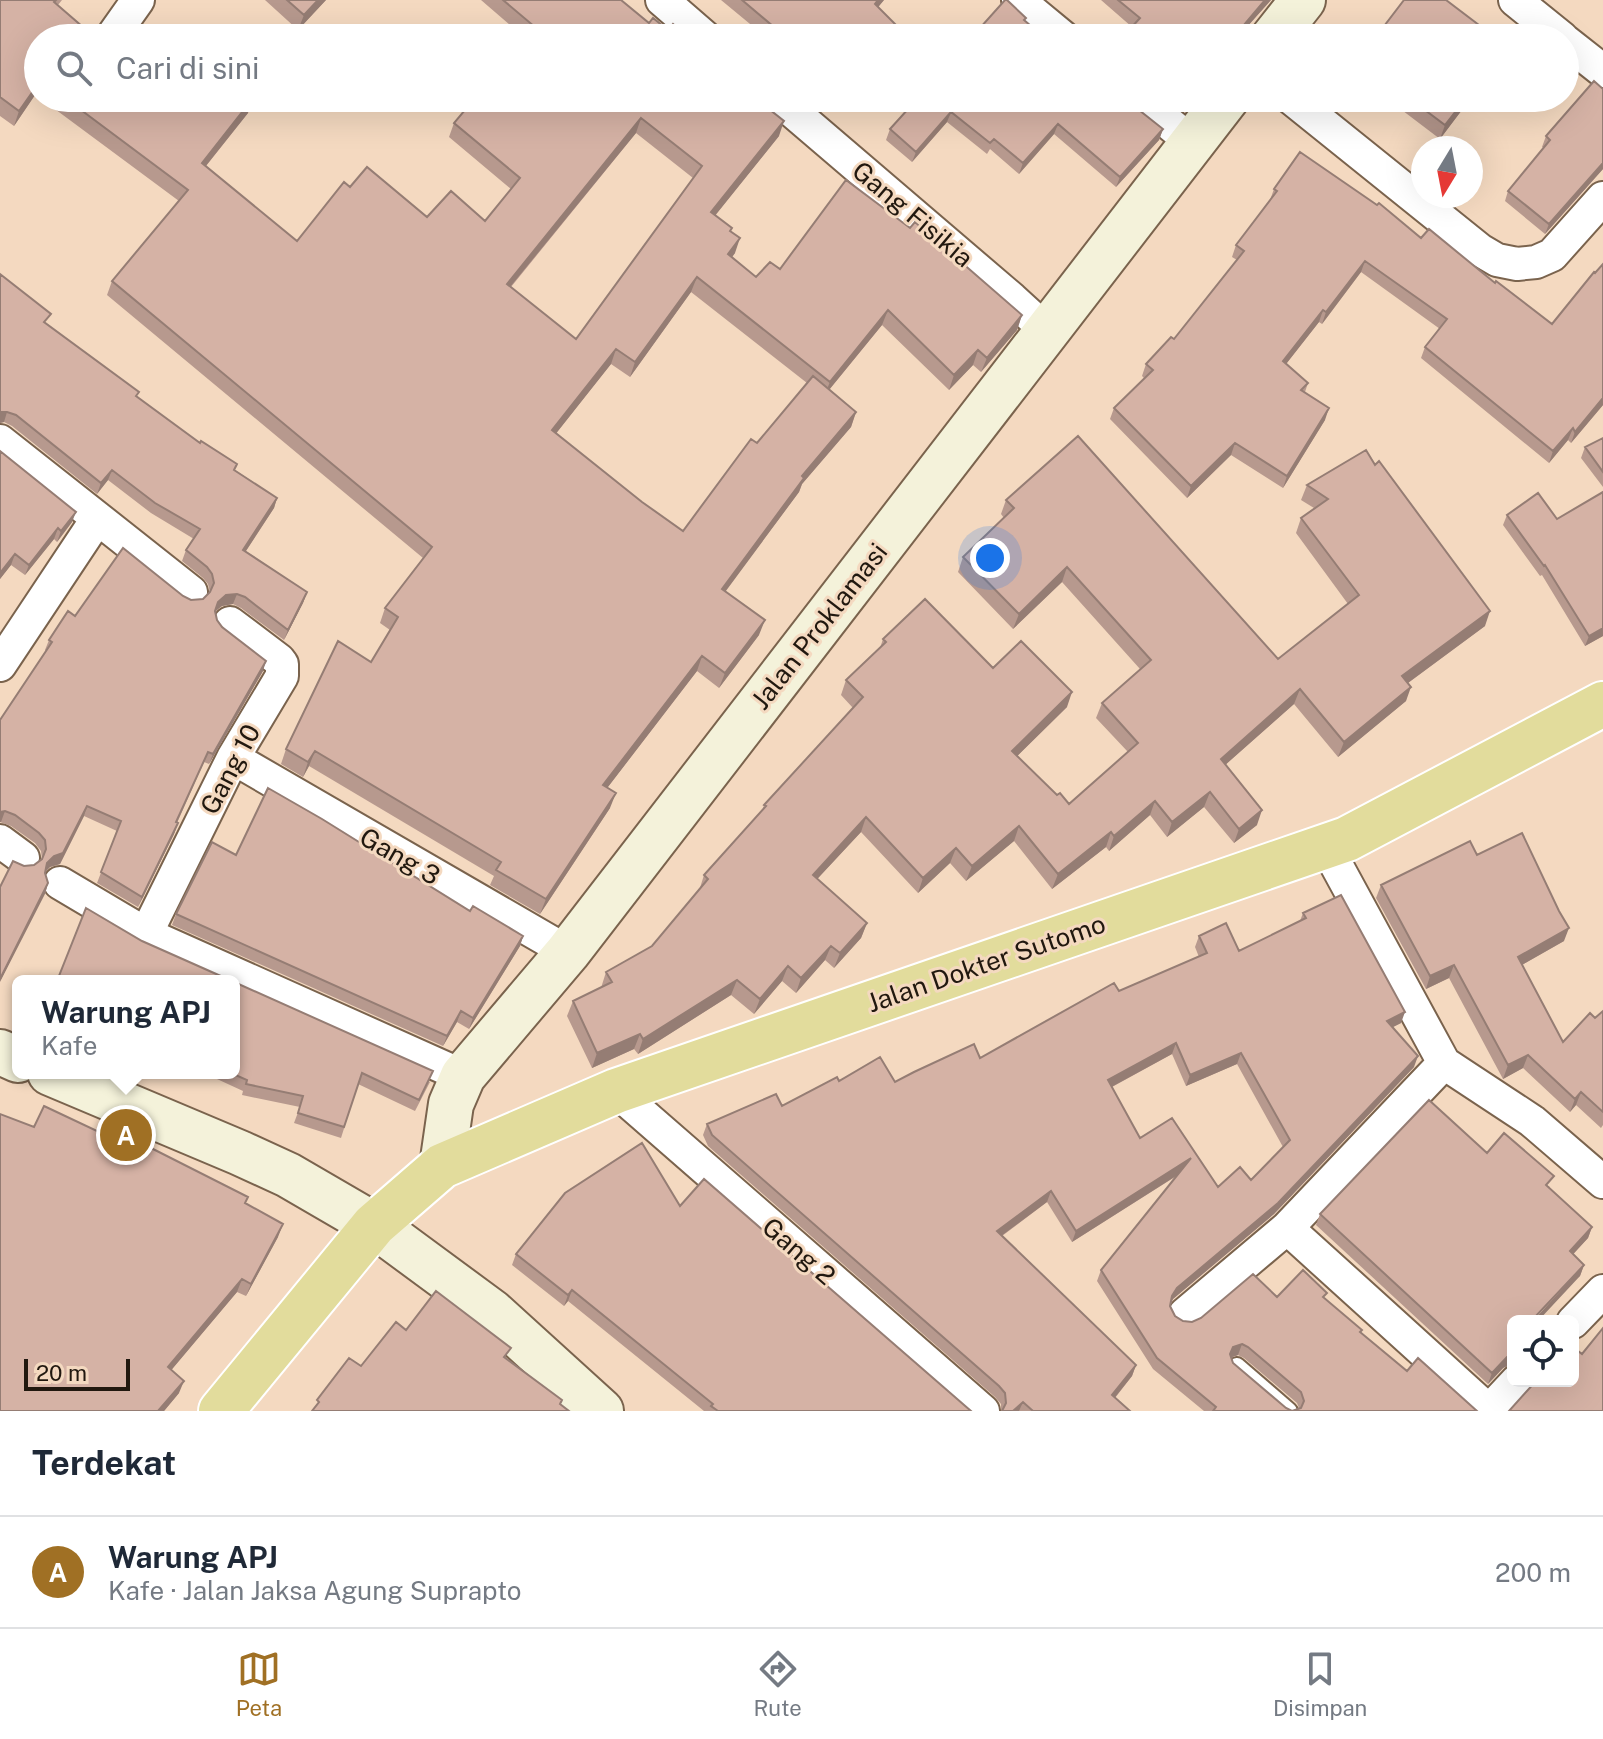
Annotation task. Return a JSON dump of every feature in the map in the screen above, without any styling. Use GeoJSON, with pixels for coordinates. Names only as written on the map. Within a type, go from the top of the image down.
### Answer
{"type":"FeatureCollection","features":[{"type":"Feature","properties":{"kind":"highway","name":"Jalan Dokter Sutomo"},"geometry":{"type":"LineString","coordinates":[[221,1411],[374,1225],[442,1166],[616,1091],[1347,839],[1603,704]]}},
{"type":"Feature","properties":{"kind":"main road"},"geometry":{"type":"LineString","coordinates":[[1284,24],[1303,0]]}},
{"type":"Feature","properties":{"kind":"main road","name":"Jalan Proklamasi"},"geometry":{"type":"LineString","coordinates":[[442,1166],[451,1104],[463,1076],[568,952],[1216,112]]}},
{"type":"Feature","properties":{"kind":"main road"},"geometry":{"type":"LineString","coordinates":[[64,1079],[288,1175],[374,1225],[492,1312],[586,1406]]}},
{"type":"Feature","properties":{"kind":"street"},"geometry":{"type":"LineString","coordinates":[[121,24],[138,0]]}},
{"type":"Feature","properties":{"kind":"street"},"geometry":{"type":"LineString","coordinates":[[662,0],[690,24]]}},
{"type":"Feature","properties":{"kind":"street"},"geometry":{"type":"LineString","coordinates":[[1018,0],[1047,24]]}},
{"type":"Feature","properties":{"kind":"street"},"geometry":{"type":"LineString","coordinates":[[1515,0],[1545,24]]}},
{"type":"Feature","properties":{"kind":"street"},"geometry":{"type":"LineString","coordinates":[[1579,52],[1603,71]]}},
{"type":"Feature","properties":{"kind":"street","name":"Gang Fisikia"},"geometry":{"type":"LineString","coordinates":[[793,112],[1047,331]]}},
{"type":"Feature","properties":{"kind":"street"},"geometry":{"type":"LineString","coordinates":[[1155,112],[1193,143]]}},
{"type":"Feature","properties":{"kind":"street"},"geometry":{"type":"LineString","coordinates":[[1308,112],[1480,250],[1497,260],[1517,264],[1536,262],[1552,255],[1603,198]]}},
{"type":"Feature","properties":{"kind":"street"},"geometry":{"type":"LineString","coordinates":[[0,441],[191,592]]}},
{"type":"Feature","properties":{"kind":"street"},"geometry":{"type":"LineString","coordinates":[[0,665],[97,519]]}},
{"type":"Feature","properties":{"kind":"street","name":"Gang 10"},"geometry":{"type":"LineString","coordinates":[[146,934],[233,758],[282,676],[279,660],[230,623]]}},
{"type":"Feature","properties":{"kind":"street","name":"Gang 3"},"geometry":{"type":"LineString","coordinates":[[233,758],[568,952]]}},
{"type":"Feature","properties":{"kind":"street"},"geometry":{"type":"LineString","coordinates":[[1326,846],[1444,1063],[1532,1121],[1603,1182]]}},
{"type":"Feature","properties":{"kind":"street"},"geometry":{"type":"LineString","coordinates":[[60,883],[146,934],[238,975]]}},
{"type":"Feature","properties":{"kind":"street"},"geometry":{"type":"LineString","coordinates":[[240,976],[463,1076]]}},
{"type":"Feature","properties":{"kind":"street"},"geometry":{"type":"LineString","coordinates":[[1185,1314],[1287,1228],[1444,1063]]}},
{"type":"Feature","properties":{"kind":"street","name":"Gang 2"},"geometry":{"type":"LineString","coordinates":[[616,1091],[983,1411]]}},
{"type":"Feature","properties":{"kind":"street"},"geometry":{"type":"LineString","coordinates":[[1287,1228],[1489,1411],[1511,1387]]}},
{"type":"Feature","properties":{"kind":"street"},"geometry":{"type":"LineString","coordinates":[[1579,1316],[1603,1291]]}},
{"type":"Feature","properties":{"kind":"lane"},"geometry":{"type":"LineString","coordinates":[[1237,1366],[1289,1411]]}},
{"type":"Feature","properties":{"kind":"building"},"geometry":{"type":"Polygon","coordinates":[[[0,0],[56,0],[54,2],[79,24],[24,24],[24,104],[19,111],[0,97],[0,0]]]}},
{"type":"Feature","properties":{"kind":"building"},"geometry":{"type":"Polygon","coordinates":[[[287,0],[318,0],[304,15],[287,0]]]}},
{"type":"Feature","properties":{"kind":"building"},"geometry":{"type":"Polygon","coordinates":[[[503,0],[621,0],[649,23],[653,18],[660,24],[531,24],[503,0]]]}},
{"type":"Feature","properties":{"kind":"building"},"geometry":{"type":"Polygon","coordinates":[[[742,0],[878,0],[875,4],[895,24],[770,24],[742,0]]]}},
{"type":"Feature","properties":{"kind":"building"},"geometry":{"type":"Polygon","coordinates":[[[1007,0],[1029,24],[984,24],[1007,0]]]}},
{"type":"Feature","properties":{"kind":"building"},"geometry":{"type":"Polygon","coordinates":[[[1118,0],[1265,0],[1245,24],[1135,24],[1140,18],[1118,0]]]}},
{"type":"Feature","properties":{"kind":"building"},"geometry":{"type":"Polygon","coordinates":[[[1404,0],[1446,0],[1478,24],[1386,24],[1404,0]]]}},
{"type":"Feature","properties":{"kind":"building"},"geometry":{"type":"Polygon","coordinates":[[[1594,81],[1603,89],[1603,163],[1549,224],[1508,191],[1550,140],[1546,136],[1567,112],[1579,112],[1579,98],[1594,81]]]}},
{"type":"Feature","properties":{"kind":"building"},"geometry":{"type":"Polygon","coordinates":[[[84,112],[242,112],[202,163],[297,241],[344,182],[350,187],[367,167],[427,217],[451,191],[485,221],[520,178],[454,123],[463,112],[773,112],[784,121],[711,212],[740,238],[728,254],[756,277],[770,262],[780,269],[846,180],[910,228],[915,222],[1022,315],[987,358],[978,350],[954,375],[888,310],[830,382],[697,277],[635,362],[616,349],[552,430],[683,531],[751,439],[757,443],[813,376],[856,412],[802,476],[804,478],[722,589],[765,620],[725,673],[702,656],[603,785],[616,793],[546,899],[496,870],[501,862],[315,751],[308,762],[286,749],[338,641],[371,662],[398,617],[385,608],[432,547],[112,281],[188,190],[84,112]],[[641,118],[507,284],[576,339],[702,166],[641,118]]]}},
{"type":"Feature","properties":{"kind":"building"},"geometry":{"type":"Polygon","coordinates":[[[905,112],[951,112],[916,152],[890,129],[905,112]]]}},
{"type":"Feature","properties":{"kind":"building"},"geometry":{"type":"Polygon","coordinates":[[[951,112],[1142,112],[1163,129],[1120,177],[1058,124],[1023,163],[994,139],[990,143],[951,112]]]}},
{"type":"Feature","properties":{"kind":"building"},"geometry":{"type":"Polygon","coordinates":[[[1428,112],[1455,112],[1445,125],[1428,112]]]}},
{"type":"Feature","properties":{"kind":"building"},"geometry":{"type":"Polygon","coordinates":[[[1300,152],[1377,205],[1379,203],[1421,238],[1429,229],[1552,324],[1603,264],[1603,398],[1575,432],[1573,428],[1553,451],[1425,347],[1447,319],[1365,261],[1283,361],[1308,383],[1301,390],[1329,408],[1287,476],[1235,443],[1191,486],[1114,408],[1153,370],[1146,364],[1171,337],[1174,339],[1244,251],[1236,245],[1277,191],[1274,189],[1300,152]]]}},
{"type":"Feature","properties":{"kind":"building"},"geometry":{"type":"Polygon","coordinates":[[[0,274],[51,314],[44,322],[139,392],[136,396],[200,443],[237,464],[234,470],[277,498],[243,550],[307,592],[288,630],[245,597],[226,595],[218,602],[215,611],[222,627],[266,661],[213,754],[208,752],[142,897],[101,872],[121,821],[87,806],[63,853],[47,863],[45,873],[48,883],[0,979],[0,887],[13,861],[24,866],[34,865],[42,859],[46,849],[45,840],[39,833],[15,815],[0,812],[0,720],[52,642],[49,640],[68,611],[75,616],[123,548],[191,600],[203,599],[214,583],[207,567],[186,550],[200,529],[155,503],[112,470],[101,483],[16,415],[0,412],[0,274]]]}},
{"type":"Feature","properties":{"kind":"building"},"geometry":{"type":"Polygon","coordinates":[[[1078,436],[1278,659],[1359,595],[1301,518],[1328,499],[1307,485],[1366,450],[1375,465],[1379,461],[1490,611],[1402,676],[1411,687],[1344,742],[1300,689],[1221,759],[1262,810],[1239,829],[1210,792],[1172,822],[1155,801],[1114,836],[1111,832],[1058,874],[1019,826],[972,866],[956,848],[923,878],[866,817],[813,875],[867,923],[840,953],[831,946],[801,978],[788,966],[760,999],[737,980],[643,1039],[640,1034],[597,1053],[573,1001],[612,982],[606,972],[652,946],[708,879],[704,875],[863,697],[846,680],[925,599],[993,668],[1021,641],[1072,692],[1012,751],[1069,804],[1138,743],[1102,703],[1151,660],[1067,567],[1019,614],[963,557],[1014,508],[1006,500],[1078,436]]]}},
{"type":"Feature","properties":{"kind":"building"},"geometry":{"type":"Polygon","coordinates":[[[1603,438],[1603,472],[1585,447],[1603,438]]]}},
{"type":"Feature","properties":{"kind":"building"},"geometry":{"type":"Polygon","coordinates":[[[0,451],[76,512],[61,531],[58,528],[29,565],[15,554],[0,573],[0,451]]]}},
{"type":"Feature","properties":{"kind":"building"},"geometry":{"type":"Polygon","coordinates":[[[1603,492],[1603,628],[1589,636],[1545,565],[1507,515],[1538,493],[1557,519],[1603,492]]]}},
{"type":"Feature","properties":{"kind":"building"},"geometry":{"type":"Polygon","coordinates":[[[268,788],[470,911],[473,906],[523,936],[473,1018],[461,1011],[447,1036],[176,914],[212,842],[236,855],[268,788]]]}},
{"type":"Feature","properties":{"kind":"building"},"geometry":{"type":"Polygon","coordinates":[[[1522,833],[1569,928],[1518,957],[1563,1042],[1590,1013],[1595,1018],[1603,1011],[1603,1112],[1581,1092],[1575,1099],[1528,1055],[1508,1065],[1454,965],[1430,976],[1381,885],[1470,841],[1477,855],[1522,833]]]}},
{"type":"Feature","properties":{"kind":"building"},"geometry":{"type":"Polygon","coordinates":[[[1341,895],[1405,1012],[1387,1021],[1418,1056],[1278,1203],[1177,1288],[1170,1306],[1175,1316],[1192,1322],[1201,1318],[1253,1274],[1277,1297],[1303,1270],[1327,1293],[1323,1297],[1407,1371],[1418,1358],[1477,1411],[1292,1411],[1213,1411],[1216,1407],[1157,1358],[1101,1270],[1191,1158],[1076,1231],[1051,1191],[997,1231],[1136,1365],[1112,1395],[1130,1411],[1033,1411],[1023,1402],[1013,1411],[1002,1411],[1006,1403],[1005,1393],[999,1386],[712,1135],[707,1124],[776,1094],[782,1106],[837,1077],[839,1081],[880,1057],[895,1082],[974,1044],[980,1058],[1114,983],[1119,991],[1207,953],[1199,936],[1226,923],[1239,951],[1306,918],[1303,913],[1341,895]],[[1176,1043],[1108,1080],[1140,1138],[1172,1118],[1218,1187],[1240,1167],[1251,1180],[1290,1140],[1241,1053],[1190,1075],[1176,1043]],[[1242,1344],[1233,1347],[1230,1354],[1233,1363],[1292,1411],[1301,1408],[1304,1401],[1301,1392],[1248,1347],[1242,1344]]]}},
{"type":"Feature","properties":{"kind":"building"},"geometry":{"type":"Polygon","coordinates":[[[86,908],[142,941],[218,975],[59,975],[86,908]]]}},
{"type":"Feature","properties":{"kind":"building"},"geometry":{"type":"Polygon","coordinates":[[[240,985],[433,1071],[419,1100],[362,1073],[344,1127],[298,1113],[303,1096],[246,1084],[247,1080],[240,1077],[240,985]]]}},
{"type":"Feature","properties":{"kind":"building"},"geometry":{"type":"Polygon","coordinates":[[[1429,1100],[1487,1153],[1504,1133],[1554,1176],[1546,1185],[1592,1227],[1570,1251],[1584,1265],[1537,1315],[1507,1315],[1507,1357],[1492,1373],[1320,1214],[1429,1100]]]}},
{"type":"Feature","properties":{"kind":"building"},"geometry":{"type":"Polygon","coordinates":[[[44,1106],[118,1141],[122,1134],[155,1150],[248,1197],[245,1203],[283,1224],[251,1284],[242,1279],[168,1367],[184,1381],[158,1411],[0,1411],[0,1114],[34,1127],[44,1106]]]}},
{"type":"Feature","properties":{"kind":"building"},"geometry":{"type":"Polygon","coordinates":[[[642,1143],[680,1206],[704,1179],[971,1411],[718,1411],[572,1290],[568,1295],[516,1254],[565,1193],[642,1143]]]}},
{"type":"Feature","properties":{"kind":"building"},"geometry":{"type":"Polygon","coordinates":[[[436,1291],[511,1348],[504,1357],[562,1400],[560,1404],[569,1411],[312,1411],[349,1358],[361,1366],[396,1322],[406,1330],[436,1291]]]}},
{"type":"Feature","properties":{"kind":"building"},"geometry":{"type":"Polygon","coordinates":[[[1603,1328],[1603,1411],[1509,1411],[1531,1387],[1579,1387],[1579,1352],[1582,1354],[1603,1328]]]}},
{"type":"Feature","properties":{"kind":"place","name":"Warung APJ"},"geometry":{"type":"Point","coordinates":[126,1135]}}]}
